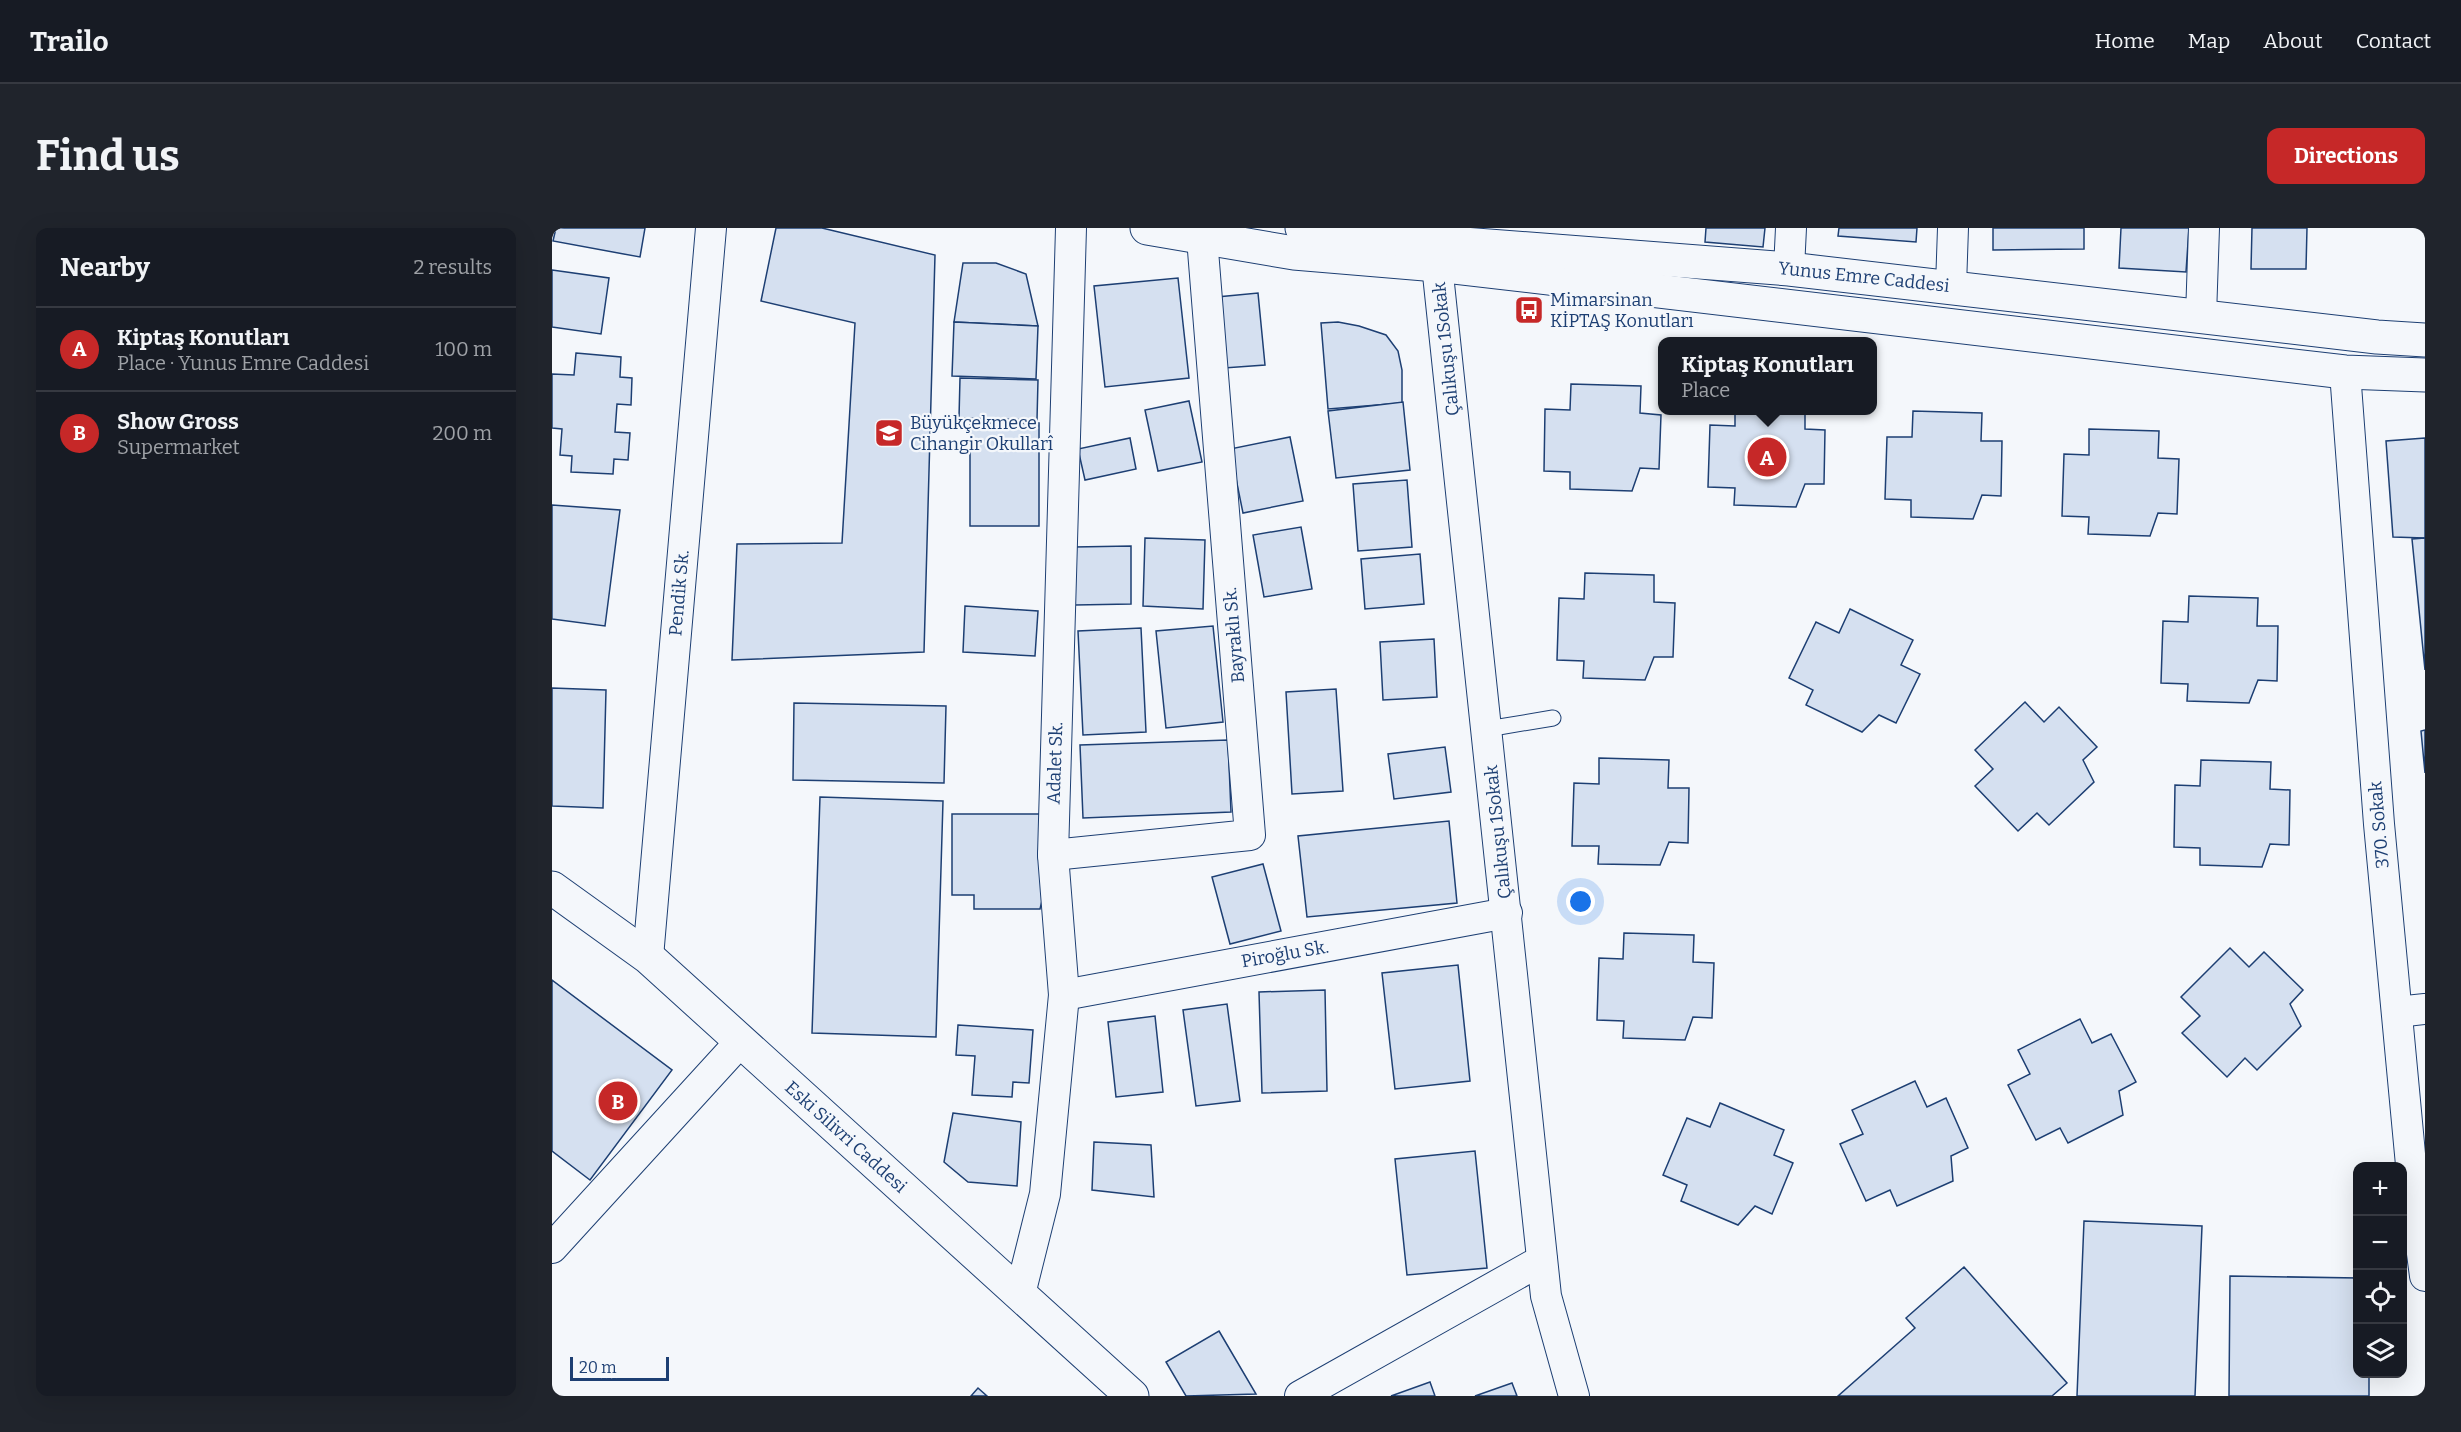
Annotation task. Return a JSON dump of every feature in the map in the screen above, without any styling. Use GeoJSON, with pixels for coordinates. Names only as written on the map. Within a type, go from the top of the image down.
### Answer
{"type":"FeatureCollection","features":[{"type":"Feature","properties":{"kind":"main road"},"geometry":{"type":"LineString","coordinates":[[1147,228],[1294,253],[1437,265],[2345,372],[2425,375]]}},
{"type":"Feature","properties":{"kind":"main road","name":"Yunus Emre Caddesi"},"geometry":{"type":"LineString","coordinates":[[1323,230],[1789,269],[2378,337],[2425,340]]}},
{"type":"Feature","properties":{"kind":"main road","name":"Eski Silivri Caddesi"},"geometry":{"type":"LineString","coordinates":[[552,888],[648,957],[1132,1396]]}},
{"type":"Feature","properties":{"kind":"street","name":"Pendik Sk."},"geometry":{"type":"LineString","coordinates":[[648,957],[711,228]]}},
{"type":"Feature","properties":{"kind":"street","name":"Adalet Sk."},"geometry":{"type":"LineString","coordinates":[[1020,1294],[1045,1194],[1064,995],[1053,855],[1071,228]]}},
{"type":"Feature","properties":{"kind":"street"},"geometry":{"type":"LineString","coordinates":[[1789,269],[1791,228]]}},
{"type":"Feature","properties":{"kind":"street"},"geometry":{"type":"LineString","coordinates":[[1951,286],[1953,228]]}},
{"type":"Feature","properties":{"kind":"street"},"geometry":{"type":"LineString","coordinates":[[2201,316],[2204,228]]}},
{"type":"Feature","properties":{"kind":"street","name":"Bayraklı Sk."},"geometry":{"type":"LineString","coordinates":[[1053,855],[1250,835],[1202,238]]}},
{"type":"Feature","properties":{"kind":"street","name":"Çalıkuşu 1Sokak"},"geometry":{"type":"LineString","coordinates":[[1437,265],[1546,1296],[1574,1396]]}},
{"type":"Feature","properties":{"kind":"street","name":"370. Sokak"},"geometry":{"type":"LineString","coordinates":[[2345,372],[2379,824],[2411,1011],[2413,1186],[2425,1276]]}},
{"type":"Feature","properties":{"kind":"street","name":"Piroğlu Sk."},"geometry":{"type":"LineString","coordinates":[[1064,995],[1507,913]]}},
{"type":"Feature","properties":{"kind":"street"},"geometry":{"type":"LineString","coordinates":[[552,1248],[741,1041]]}},
{"type":"Feature","properties":{"kind":"street"},"geometry":{"type":"LineString","coordinates":[[1300,1396],[1542,1260]]}},
{"type":"Feature","properties":{"kind":"lane"},"geometry":{"type":"LineString","coordinates":[[1486,729],[1553,718]]}},
{"type":"Feature","properties":{"kind":"building"},"geometry":{"type":"Polygon","coordinates":[[[556,228],[645,228],[640,257],[553,241],[556,228]]]}},
{"type":"Feature","properties":{"kind":"building","name":"Büyükçekmece Cihangir Okullarî"},"geometry":{"type":"Polygon","coordinates":[[[776,228],[822,228],[935,255],[924,652],[732,660],[737,544],[842,543],[855,323],[761,301],[776,228]]]}},
{"type":"Feature","properties":{"kind":"building"},"geometry":{"type":"Polygon","coordinates":[[[1706,228],[1765,228],[1763,247],[1705,242],[1706,228]]]}},
{"type":"Feature","properties":{"kind":"building"},"geometry":{"type":"Polygon","coordinates":[[[1839,228],[1917,228],[1916,242],[1838,236],[1839,228]]]}},
{"type":"Feature","properties":{"kind":"building"},"geometry":{"type":"Polygon","coordinates":[[[1993,228],[2084,228],[2084,249],[1993,250],[1993,228]]]}},
{"type":"Feature","properties":{"kind":"building"},"geometry":{"type":"Polygon","coordinates":[[[2121,228],[2189,228],[2186,272],[2119,268],[2121,228]]]}},
{"type":"Feature","properties":{"kind":"building"},"geometry":{"type":"Polygon","coordinates":[[[2252,228],[2307,228],[2306,269],[2251,269],[2252,228]]]}},
{"type":"Feature","properties":{"kind":"building"},"geometry":{"type":"Polygon","coordinates":[[[963,263],[996,263],[1026,274],[1038,326],[954,322],[963,263]]]}},
{"type":"Feature","properties":{"kind":"building"},"geometry":{"type":"Polygon","coordinates":[[[552,270],[609,278],[601,334],[552,327],[552,270]]]}},
{"type":"Feature","properties":{"kind":"building"},"geometry":{"type":"Polygon","coordinates":[[[1178,278],[1189,378],[1105,387],[1094,286],[1178,278]]]}},
{"type":"Feature","properties":{"kind":"building"},"geometry":{"type":"Polygon","coordinates":[[[1258,293],[1265,365],[1224,368],[1217,297],[1258,293]]]}},
{"type":"Feature","properties":{"kind":"building"},"geometry":{"type":"Polygon","coordinates":[[[954,322],[1038,326],[1036,379],[952,376],[954,322]]]}},
{"type":"Feature","properties":{"kind":"building"},"geometry":{"type":"Polygon","coordinates":[[[1338,322],[1386,335],[1398,351],[1402,370],[1402,403],[1328,409],[1321,323],[1338,322]]]}},
{"type":"Feature","properties":{"kind":"building"},"geometry":{"type":"Polygon","coordinates":[[[576,353],[621,357],[620,377],[632,378],[631,405],[617,404],[615,432],[630,433],[628,460],[614,459],[613,474],[571,472],[572,456],[560,455],[562,429],[552,428],[552,374],[574,375],[576,353]]]}},
{"type":"Feature","properties":{"kind":"building"},"geometry":{"type":"Polygon","coordinates":[[[960,378],[1038,380],[1037,420],[959,418],[960,378]]]}},
{"type":"Feature","properties":{"kind":"building"},"geometry":{"type":"Polygon","coordinates":[[[1571,384],[1641,386],[1640,413],[1661,415],[1659,469],[1640,468],[1632,491],[1570,489],[1570,472],[1544,471],[1545,409],[1570,410],[1571,384]]]}},
{"type":"Feature","properties":{"kind":"building"},"geometry":{"type":"Polygon","coordinates":[[[1189,401],[1202,462],[1158,471],[1145,410],[1189,401]]]}},
{"type":"Feature","properties":{"kind":"building"},"geometry":{"type":"Polygon","coordinates":[[[1403,402],[1410,470],[1336,478],[1328,411],[1403,402]]]}},
{"type":"Feature","properties":{"kind":"building"},"geometry":{"type":"Polygon","coordinates":[[[1913,411],[1982,413],[1981,441],[2002,441],[2001,496],[1982,495],[1973,519],[1911,517],[1911,500],[1885,499],[1887,437],[1912,437],[1913,411]]]}},
{"type":"Feature","properties":{"kind":"building"},"geometry":{"type":"Polygon","coordinates":[[[1735,415],[1805,415],[1805,429],[1825,430],[1824,484],[1805,484],[1796,507],[1734,505],[1735,488],[1708,487],[1710,425],[1735,426],[1735,415]]]}},
{"type":"Feature","properties":{"kind":"building"},"geometry":{"type":"Polygon","coordinates":[[[970,423],[1039,423],[1039,526],[970,526],[970,423]]]}},
{"type":"Feature","properties":{"kind":"building"},"geometry":{"type":"Polygon","coordinates":[[[2089,429],[2159,431],[2158,458],[2179,459],[2177,514],[2158,513],[2150,536],[2088,534],[2089,517],[2062,516],[2064,454],[2089,455],[2089,429]]]}},
{"type":"Feature","properties":{"kind":"building"},"geometry":{"type":"Polygon","coordinates":[[[1290,437],[1303,501],[1243,513],[1230,449],[1290,437]]]}},
{"type":"Feature","properties":{"kind":"building"},"geometry":{"type":"Polygon","coordinates":[[[1130,438],[1136,469],[1085,480],[1078,449],[1130,438]]]}},
{"type":"Feature","properties":{"kind":"building"},"geometry":{"type":"Polygon","coordinates":[[[2425,438],[2425,538],[2393,537],[2386,441],[2425,438]]]}},
{"type":"Feature","properties":{"kind":"building"},"geometry":{"type":"Polygon","coordinates":[[[1407,480],[1412,547],[1358,551],[1353,484],[1407,480]]]}},
{"type":"Feature","properties":{"kind":"building"},"geometry":{"type":"Polygon","coordinates":[[[552,505],[620,510],[605,626],[552,619],[552,505]]]}},
{"type":"Feature","properties":{"kind":"building"},"geometry":{"type":"Polygon","coordinates":[[[1301,527],[1312,589],[1264,597],[1253,535],[1301,527]]]}},
{"type":"Feature","properties":{"kind":"building"},"geometry":{"type":"Polygon","coordinates":[[[1145,538],[1205,540],[1203,609],[1143,606],[1145,538]]]}},
{"type":"Feature","properties":{"kind":"building"},"geometry":{"type":"Polygon","coordinates":[[[2425,538],[2425,670],[2412,539],[2425,538]]]}},
{"type":"Feature","properties":{"kind":"building"},"geometry":{"type":"Polygon","coordinates":[[[1131,546],[1131,604],[1075,605],[1074,547],[1131,546]]]}},
{"type":"Feature","properties":{"kind":"building"},"geometry":{"type":"Polygon","coordinates":[[[1420,554],[1424,604],[1365,609],[1361,559],[1420,554]]]}},
{"type":"Feature","properties":{"kind":"building"},"geometry":{"type":"Polygon","coordinates":[[[1585,573],[1654,575],[1654,602],[1675,603],[1673,657],[1654,657],[1645,680],[1583,678],[1584,661],[1557,660],[1559,598],[1584,599],[1585,573]]]}},
{"type":"Feature","properties":{"kind":"building"},"geometry":{"type":"Polygon","coordinates":[[[2189,596],[2258,598],[2257,626],[2278,626],[2277,681],[2258,680],[2249,703],[2187,701],[2188,684],[2161,683],[2163,621],[2188,622],[2189,596]]]}},
{"type":"Feature","properties":{"kind":"building"},"geometry":{"type":"Polygon","coordinates":[[[965,606],[1038,611],[1035,656],[963,652],[965,606]]]}},
{"type":"Feature","properties":{"kind":"building"},"geometry":{"type":"Polygon","coordinates":[[[1850,609],[1913,640],[1901,665],[1920,674],[1896,723],[1879,715],[1862,732],[1806,705],[1813,690],[1789,678],[1816,622],[1839,633],[1850,609]]]}},
{"type":"Feature","properties":{"kind":"building"},"geometry":{"type":"Polygon","coordinates":[[[1213,626],[1223,722],[1166,728],[1156,631],[1213,626]]]}},
{"type":"Feature","properties":{"kind":"building"},"geometry":{"type":"Polygon","coordinates":[[[1141,628],[1146,732],[1083,735],[1078,631],[1141,628]]]}},
{"type":"Feature","properties":{"kind":"building"},"geometry":{"type":"Polygon","coordinates":[[[1434,639],[1437,697],[1383,700],[1380,642],[1434,639]]]}},
{"type":"Feature","properties":{"kind":"building"},"geometry":{"type":"Polygon","coordinates":[[[552,688],[606,690],[603,808],[552,806],[552,688]]]}},
{"type":"Feature","properties":{"kind":"building"},"geometry":{"type":"Polygon","coordinates":[[[1336,689],[1343,791],[1292,794],[1286,692],[1336,689]]]}},
{"type":"Feature","properties":{"kind":"building"},"geometry":{"type":"Polygon","coordinates":[[[2025,702],[2044,722],[2059,707],[2097,747],[2083,760],[2094,782],[2049,825],[2037,813],[2018,831],[1975,786],[1993,769],[1975,750],[2025,702]]]}},
{"type":"Feature","properties":{"kind":"building"},"geometry":{"type":"Polygon","coordinates":[[[794,703],[946,706],[944,783],[793,780],[794,703]]]}},
{"type":"Feature","properties":{"kind":"building"},"geometry":{"type":"Polygon","coordinates":[[[2425,730],[2425,773],[2421,731],[2425,730]]]}},
{"type":"Feature","properties":{"kind":"building"},"geometry":{"type":"Polygon","coordinates":[[[1228,740],[1231,812],[1083,818],[1080,745],[1228,740]]]}},
{"type":"Feature","properties":{"kind":"building"},"geometry":{"type":"Polygon","coordinates":[[[1445,747],[1451,792],[1394,799],[1388,754],[1445,747]]]}},
{"type":"Feature","properties":{"kind":"building"},"geometry":{"type":"Polygon","coordinates":[[[1599,758],[1669,760],[1668,788],[1689,788],[1688,843],[1669,842],[1660,865],[1598,864],[1599,846],[1572,846],[1574,783],[1599,784],[1599,758]]]}},
{"type":"Feature","properties":{"kind":"building"},"geometry":{"type":"Polygon","coordinates":[[[2201,760],[2271,762],[2270,789],[2290,790],[2289,845],[2270,844],[2262,867],[2200,865],[2200,848],[2174,847],[2175,785],[2200,786],[2201,760]]]}},
{"type":"Feature","properties":{"kind":"building"},"geometry":{"type":"Polygon","coordinates":[[[820,797],[943,801],[936,1037],[812,1033],[820,797]]]}},
{"type":"Feature","properties":{"kind":"building"},"geometry":{"type":"Polygon","coordinates":[[[952,814],[1040,814],[1053,855],[1040,909],[974,909],[974,895],[952,895],[952,814]]]}},
{"type":"Feature","properties":{"kind":"building"},"geometry":{"type":"Polygon","coordinates":[[[1449,821],[1457,903],[1307,917],[1298,836],[1449,821]]]}},
{"type":"Feature","properties":{"kind":"building"},"geometry":{"type":"Polygon","coordinates":[[[1263,864],[1281,931],[1230,944],[1212,877],[1263,864]]]}},
{"type":"Feature","properties":{"kind":"building"},"geometry":{"type":"Polygon","coordinates":[[[1624,933],[1694,935],[1693,962],[1714,963],[1712,1018],[1693,1017],[1685,1040],[1623,1038],[1624,1021],[1597,1020],[1599,958],[1623,959],[1624,933]]]}},
{"type":"Feature","properties":{"kind":"building"},"geometry":{"type":"Polygon","coordinates":[[[2230,948],[2249,967],[2264,952],[2303,990],[2290,1004],[2301,1026],[2257,1070],[2245,1058],[2227,1077],[2182,1033],[2200,1016],[2181,997],[2230,948]]]}},
{"type":"Feature","properties":{"kind":"building"},"geometry":{"type":"Polygon","coordinates":[[[1458,965],[1470,1081],[1395,1089],[1382,973],[1458,965]]]}},
{"type":"Feature","properties":{"kind":"building"},"geometry":{"type":"Polygon","coordinates":[[[552,980],[672,1070],[590,1180],[552,1151],[552,980]]]}},
{"type":"Feature","properties":{"kind":"building"},"geometry":{"type":"Polygon","coordinates":[[[1325,990],[1327,1091],[1262,1093],[1259,992],[1325,990]]]}},
{"type":"Feature","properties":{"kind":"building"},"geometry":{"type":"Polygon","coordinates":[[[1227,1004],[1240,1101],[1196,1106],[1183,1010],[1227,1004]]]}},
{"type":"Feature","properties":{"kind":"building"},"geometry":{"type":"Polygon","coordinates":[[[1155,1016],[1163,1092],[1116,1097],[1108,1022],[1155,1016]]]}},
{"type":"Feature","properties":{"kind":"building"},"geometry":{"type":"Polygon","coordinates":[[[2080,1019],[2092,1043],[2111,1034],[2136,1082],[2119,1091],[2123,1115],[2068,1143],[2060,1128],[2036,1140],[2008,1085],[2030,1074],[2018,1050],[2080,1019]]]}},
{"type":"Feature","properties":{"kind":"building"},"geometry":{"type":"Polygon","coordinates":[[[958,1025],[1033,1030],[1029,1083],[1013,1082],[1012,1097],[972,1095],[975,1056],[956,1055],[958,1025]]]}},
{"type":"Feature","properties":{"kind":"building"},"geometry":{"type":"Polygon","coordinates":[[[1915,1081],[1927,1107],[1946,1098],[1968,1148],[1951,1156],[1953,1181],[1897,1206],[1890,1190],[1866,1201],[1840,1144],[1863,1134],[1852,1110],[1915,1081]]]}},
{"type":"Feature","properties":{"kind":"building"},"geometry":{"type":"Polygon","coordinates":[[[1720,1103],[1784,1130],[1774,1155],[1793,1163],[1772,1214],[1755,1206],[1738,1225],[1681,1201],[1687,1185],[1663,1175],[1687,1118],[1710,1127],[1720,1103]]]}},
{"type":"Feature","properties":{"kind":"building"},"geometry":{"type":"Polygon","coordinates":[[[953,1113],[1021,1122],[1017,1186],[968,1182],[944,1162],[953,1113]]]}},
{"type":"Feature","properties":{"kind":"building"},"geometry":{"type":"Polygon","coordinates":[[[1094,1142],[1151,1145],[1154,1197],[1092,1190],[1094,1142]]]}},
{"type":"Feature","properties":{"kind":"building"},"geometry":{"type":"Polygon","coordinates":[[[1475,1151],[1487,1268],[1407,1275],[1395,1159],[1475,1151]]]}},
{"type":"Feature","properties":{"kind":"building"},"geometry":{"type":"Polygon","coordinates":[[[2084,1221],[2202,1226],[2195,1396],[2077,1396],[2084,1221]]]}},
{"type":"Feature","properties":{"kind":"building"},"geometry":{"type":"Polygon","coordinates":[[[1964,1267],[2067,1383],[2052,1396],[1838,1396],[1915,1328],[1906,1318],[1964,1267]]]}},
{"type":"Feature","properties":{"kind":"building"},"geometry":{"type":"Polygon","coordinates":[[[2230,1276],[2353,1278],[2353,1378],[2369,1378],[2369,1396],[2229,1396],[2230,1276]]]}},
{"type":"Feature","properties":{"kind":"building"},"geometry":{"type":"Polygon","coordinates":[[[1219,1331],[1256,1394],[1186,1396],[1166,1362],[1219,1331]]]}},
{"type":"Feature","properties":{"kind":"building"},"geometry":{"type":"Polygon","coordinates":[[[1430,1382],[1435,1396],[1391,1396],[1430,1382]]]}},
{"type":"Feature","properties":{"kind":"building"},"geometry":{"type":"Polygon","coordinates":[[[1512,1383],[1517,1396],[1475,1396],[1512,1383]]]}},
{"type":"Feature","properties":{"kind":"building"},"geometry":{"type":"Polygon","coordinates":[[[978,1388],[987,1396],[971,1396],[978,1388]]]}},
{"type":"Feature","properties":{"kind":"place","name":"Mimarsinan KİPTAŞ Konutları"},"geometry":{"type":"Point","coordinates":[1529,310]}},
{"type":"Feature","properties":{"kind":"place","name":"Büyükçekmece Cihangir Okullarî"},"geometry":{"type":"Point","coordinates":[889,433]}},
{"type":"Feature","properties":{"kind":"place","name":"Kiptaş Konutları"},"geometry":{"type":"Point","coordinates":[1767,457]}},
{"type":"Feature","properties":{"kind":"place","name":"Show Gross"},"geometry":{"type":"Point","coordinates":[618,1101]}}]}
